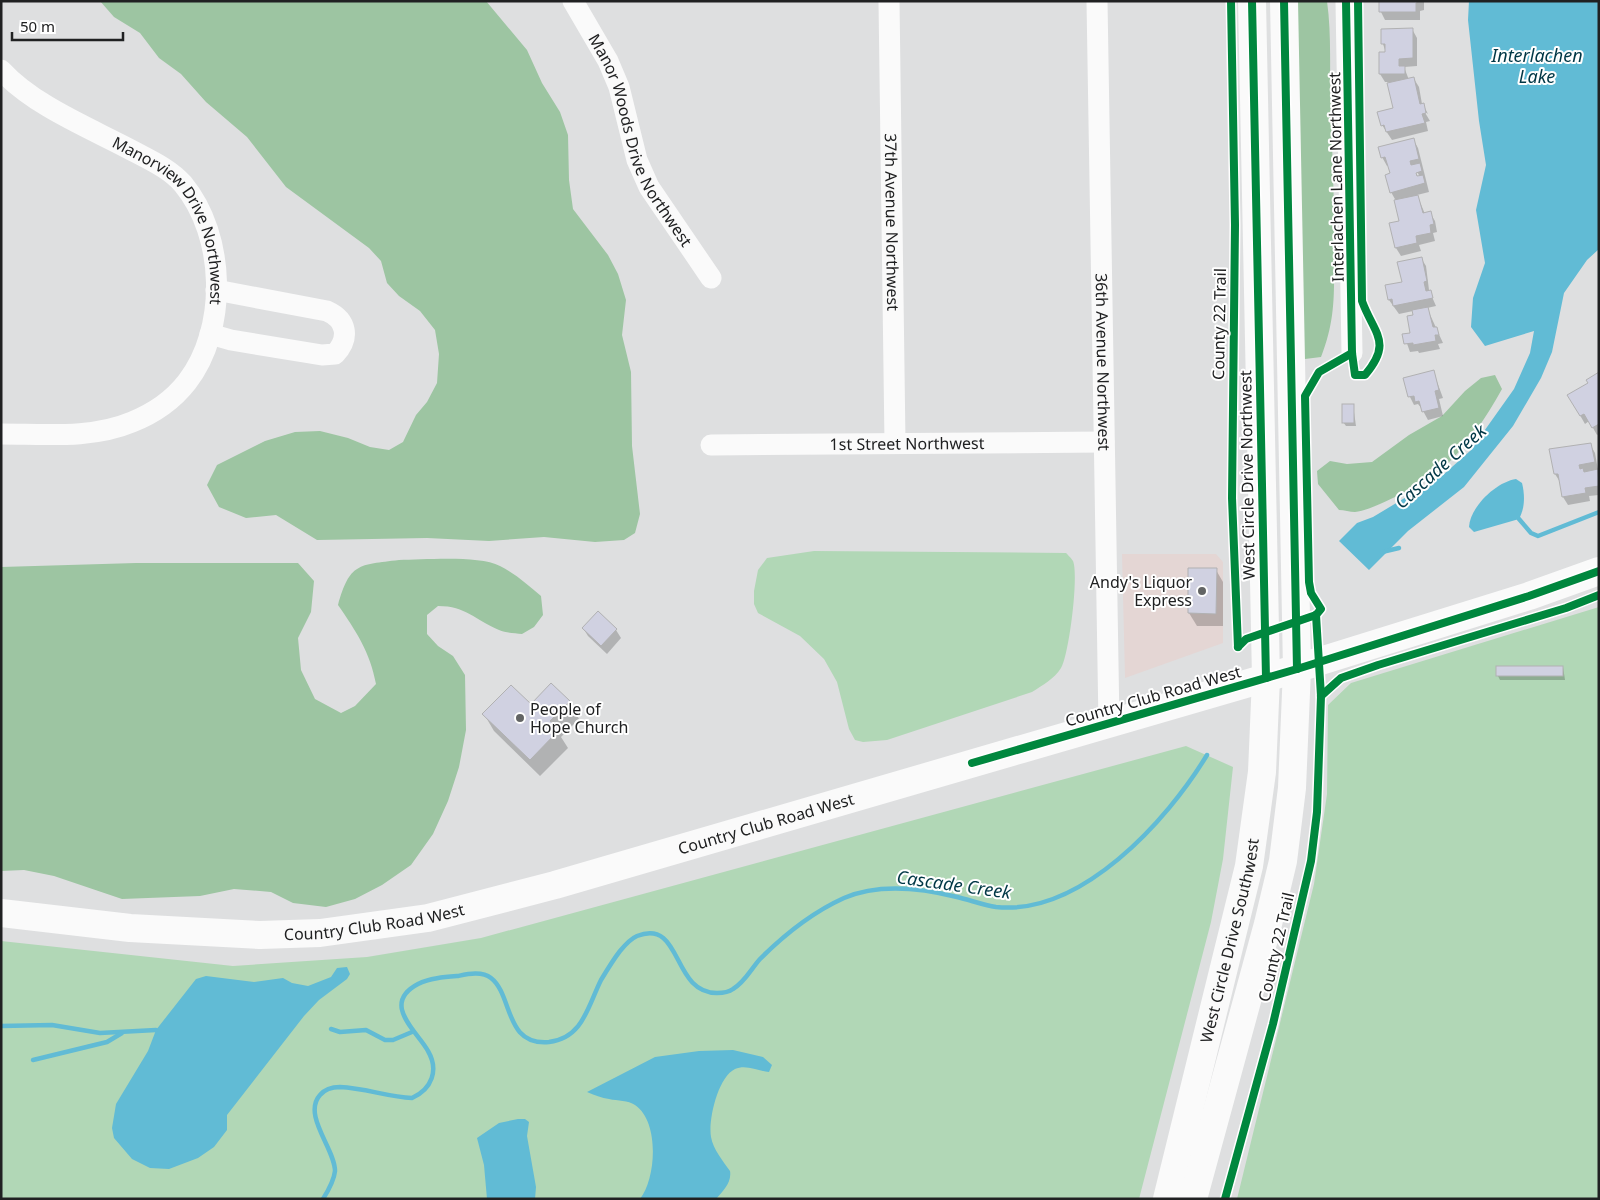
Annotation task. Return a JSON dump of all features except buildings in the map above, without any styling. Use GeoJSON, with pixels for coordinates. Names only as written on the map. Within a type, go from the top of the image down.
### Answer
{"type":"FeatureCollection","features":[{"type":"Feature","properties":{"kind":"main road","name":"West Circle Drive Northwest"},"geometry":{"type":"LineString","coordinates":[[1252,1],[1266,678]]}},
{"type":"Feature","properties":{"kind":"main road"},"geometry":{"type":"LineString","coordinates":[[1284,1],[1297,669]]}},
{"type":"Feature","properties":{"kind":"main road","name":"Country Club Road West"},"geometry":{"type":"LineString","coordinates":[[1,913],[130,928],[260,935],[320,933],[428,918],[555,885],[1297,669],[1537,593],[1599,571]]}},
{"type":"Feature","properties":{"kind":"main road","name":"West Circle Drive Southwest"},"geometry":{"type":"LineString","coordinates":[[1193,1199],[1266,933],[1282,861],[1292,788],[1297,669]]}},
{"type":"Feature","properties":{"kind":"main road","name":"West Circle Drive Southwest"},"geometry":{"type":"LineString","coordinates":[[1167,1199],[1249,866],[1262,772],[1266,678]]}},
{"type":"Feature","properties":{"kind":"street","name":"Manor Woods Drive Northwest"},"geometry":{"type":"LineString","coordinates":[[573,1],[608,61],[619,86],[637,160],[650,187],[711,278]]}},
{"type":"Feature","properties":{"kind":"street","name":"37th Avenue Northwest"},"geometry":{"type":"LineString","coordinates":[[889,1],[895,444]]}},
{"type":"Feature","properties":{"kind":"street","name":"36th Avenue Northwest"},"geometry":{"type":"LineString","coordinates":[[1097,1],[1109,724]]}},
{"type":"Feature","properties":{"kind":"street","name":"Interlachen Lane Northwest"},"geometry":{"type":"LineString","coordinates":[[1346,1],[1352,353]]}},
{"type":"Feature","properties":{"kind":"street","name":"Manorview Drive Northwest"},"geometry":{"type":"LineString","coordinates":[[1,70],[30,95],[160,166],[182,184],[198,207],[208,233],[214,257],[216,290],[215,311],[210,334],[199,362],[186,383],[165,403],[132,422],[99,432],[1,434]]}},
{"type":"Feature","properties":{"kind":"street"},"geometry":{"type":"LineString","coordinates":[[210,334],[231,340],[322,355],[335,354],[341,347],[344,337],[343,324],[338,315],[327,311],[216,290]]}},
{"type":"Feature","properties":{"kind":"street","name":"1st Street Northwest"},"geometry":{"type":"LineString","coordinates":[[711,446],[1104,442]]}},
{"type":"Feature","properties":{"kind":"shaded area"},"geometry":{"type":"Polygon","coordinates":[[[1122,554],[1216,554],[1223,562],[1223,643],[1125,678],[1122,554]]]}},
{"type":"Feature","properties":{"kind":"green space"},"geometry":{"type":"Polygon","coordinates":[[[100,1],[486,1],[527,50],[542,83],[560,112],[568,135],[569,180],[573,209],[608,255],[618,274],[626,300],[622,335],[631,372],[632,446],[640,514],[635,533],[624,540],[595,542],[544,537],[489,541],[427,538],[317,540],[276,515],[246,518],[219,507],[207,485],[217,465],[265,441],[295,432],[320,431],[348,438],[370,447],[389,450],[403,442],[416,415],[427,402],[437,383],[439,354],[435,330],[420,311],[399,296],[387,283],[381,261],[369,248],[286,187],[247,137],[206,102],[181,74],[159,58],[140,33],[114,17],[100,1]]]}},
{"type":"Feature","properties":{"kind":"green space"},"geometry":{"type":"Polygon","coordinates":[[[1290,1],[1327,1],[1329,28],[1334,216],[1333,305],[1332,318],[1321,357],[1305,359],[1295,351],[1290,1]]]}},
{"type":"Feature","properties":{"kind":"green space"},"geometry":{"type":"Polygon","coordinates":[[[1495,375],[1502,389],[1469,440],[1453,459],[1437,473],[1387,501],[1355,512],[1339,510],[1318,484],[1317,471],[1330,461],[1347,464],[1372,462],[1409,435],[1442,416],[1465,391],[1481,378],[1495,375]]]}},
{"type":"Feature","properties":{"kind":"green space"},"geometry":{"type":"Polygon","coordinates":[[[814,551],[1066,553],[1073,561],[1075,582],[1070,632],[1061,668],[1052,679],[1032,692],[887,740],[863,742],[855,740],[849,729],[837,682],[824,659],[800,636],[758,613],[754,604],[754,591],[758,570],[767,558],[814,551]]]}},
{"type":"Feature","properties":{"kind":"green space"},"geometry":{"type":"Polygon","coordinates":[[[465,559],[478,560],[500,566],[517,576],[541,596],[543,615],[534,627],[522,634],[499,630],[456,608],[438,606],[427,615],[427,634],[438,646],[453,656],[465,675],[466,730],[459,767],[448,801],[433,834],[411,865],[382,885],[355,899],[326,907],[293,903],[271,892],[234,889],[200,896],[122,899],[54,876],[24,870],[1,871],[1,567],[136,563],[298,563],[314,581],[311,612],[298,638],[301,670],[315,699],[341,713],[355,706],[376,684],[362,642],[338,605],[342,591],[352,574],[365,565],[399,560],[465,559]]]}},
{"type":"Feature","properties":{"kind":"green space"},"geometry":{"type":"Polygon","coordinates":[[[1599,607],[1599,1199],[1237,1199],[1314,884],[1327,794],[1328,705],[1351,683],[1599,607]]]}},
{"type":"Feature","properties":{"kind":"green space"},"geometry":{"type":"Polygon","coordinates":[[[1186,746],[1233,767],[1223,859],[1211,922],[1139,1199],[1,1199],[1,941],[233,966],[367,957],[481,938],[1186,746]]]}},
{"type":"Feature","properties":{"kind":"water","name":"Interlachen Lake"},"geometry":{"type":"Polygon","coordinates":[[[1469,1],[1599,1],[1599,249],[1587,260],[1564,293],[1552,352],[1541,378],[1513,426],[1464,487],[1408,531],[1369,570],[1339,541],[1357,523],[1373,517],[1443,475],[1470,451],[1514,389],[1530,353],[1534,331],[1485,346],[1471,327],[1473,298],[1485,263],[1476,210],[1486,165],[1479,121],[1468,20],[1469,1]]]}},
{"type":"Feature","properties":{"kind":"water"},"geometry":{"type":"Polygon","coordinates":[[[1516,479],[1522,483],[1524,492],[1524,501],[1519,519],[1474,532],[1469,527],[1470,519],[1479,504],[1500,485],[1516,479]]]}},
{"type":"Feature","properties":{"kind":"water"},"geometry":{"type":"Polygon","coordinates":[[[347,967],[350,974],[347,979],[319,1000],[304,1016],[227,1115],[227,1130],[214,1147],[198,1158],[169,1169],[150,1168],[132,1159],[114,1138],[112,1128],[116,1104],[148,1051],[156,1030],[196,979],[206,976],[254,982],[283,978],[292,983],[308,986],[331,977],[337,968],[347,967]]]}},
{"type":"Feature","properties":{"kind":"water"},"geometry":{"type":"Polygon","coordinates":[[[733,1050],[763,1057],[772,1065],[769,1072],[748,1067],[735,1069],[729,1074],[719,1090],[710,1130],[716,1150],[730,1171],[730,1179],[726,1186],[716,1199],[640,1199],[645,1190],[652,1165],[652,1137],[649,1124],[643,1113],[632,1103],[604,1098],[587,1092],[655,1057],[699,1051],[733,1050]]]}},
{"type":"Feature","properties":{"kind":"water"},"geometry":{"type":"Polygon","coordinates":[[[525,1119],[529,1122],[527,1136],[536,1187],[535,1199],[487,1199],[484,1165],[477,1138],[499,1123],[525,1119]]]}},
{"type":"Feature","properties":{"kind":"waterway"},"geometry":{"type":"LineString","coordinates":[[1519,519],[1531,533],[1538,536],[1599,512]]}},
{"type":"Feature","properties":{"kind":"waterway"},"geometry":{"type":"LineString","coordinates":[[1382,552],[1399,548]]}},
{"type":"Feature","properties":{"kind":"waterway","name":"Cascade Creek"},"geometry":{"type":"LineString","coordinates":[[323,1199],[329,1189],[335,1171],[334,1162],[317,1122],[315,1112],[315,1103],[320,1095],[324,1091],[340,1087],[412,1098],[424,1090],[432,1078],[433,1065],[428,1051],[410,1027],[402,1009],[402,1000],[407,992],[418,984],[443,977],[470,974],[487,976],[498,986],[511,1018],[524,1036],[534,1041],[549,1042],[570,1034],[577,1027],[588,1010],[601,980],[612,961],[626,944],[637,936],[652,933],[662,937],[670,946],[692,982],[702,990],[721,993],[730,991],[737,986],[760,959],[799,925],[821,910],[857,893],[871,890],[915,889],[996,907],[1028,906],[1059,896],[1090,880],[1118,859],[1169,808],[1207,755]]}},
{"type":"Feature","properties":{"kind":"waterway"},"geometry":{"type":"LineString","coordinates":[[1,1026],[52,1025],[100,1033],[156,1030]]}},
{"type":"Feature","properties":{"kind":"waterway"},"geometry":{"type":"LineString","coordinates":[[331,1029],[340,1032],[366,1030],[385,1040],[393,1040],[412,1032]]}},
{"type":"Feature","properties":{"kind":"waterway"},"geometry":{"type":"LineString","coordinates":[[33,1060],[107,1042],[122,1033]]}},
{"type":"Feature","properties":{"kind":"cycle path","name":"County 22 Trail"},"geometry":{"type":"LineString","coordinates":[[1231,1],[1235,225],[1232,498],[1238,647]]}},
{"type":"Feature","properties":{"kind":"cycle path"},"geometry":{"type":"LineString","coordinates":[[1252,1],[1266,678]]}},
{"type":"Feature","properties":{"kind":"cycle path"},"geometry":{"type":"LineString","coordinates":[[1284,1],[1297,669]]}},
{"type":"Feature","properties":{"kind":"cycle path"},"geometry":{"type":"LineString","coordinates":[[1346,1],[1352,353],[1355,375],[1365,375],[1373,364],[1380,346],[1376,330],[1362,301],[1358,1]]}},
{"type":"Feature","properties":{"kind":"cycle path"},"geometry":{"type":"LineString","coordinates":[[1316,615],[1321,609],[1311,593],[1309,582],[1305,396],[1319,372],[1352,353]]}},
{"type":"Feature","properties":{"kind":"cycle path"},"geometry":{"type":"LineString","coordinates":[[972,763],[1297,669],[1529,596],[1599,571]]}},
{"type":"Feature","properties":{"kind":"cycle path"},"geometry":{"type":"LineString","coordinates":[[1321,696],[1341,678],[1566,608],[1599,595]]}},
{"type":"Feature","properties":{"kind":"cycle path"},"geometry":{"type":"LineString","coordinates":[[1238,647],[1246,639],[1316,615]]}},
{"type":"Feature","properties":{"kind":"cycle path","name":"County 22 Trail"},"geometry":{"type":"LineString","coordinates":[[1225,1199],[1273,1024],[1311,861],[1317,812],[1321,696],[1316,615]]}},
{"type":"Feature","properties":{"kind":"place","name":"Andy's Liquor Express"},"geometry":{"type":"Point","coordinates":[1202,591]}},
{"type":"Feature","properties":{"kind":"place","name":"People of Hope Church"},"geometry":{"type":"Point","coordinates":[520,718]}}]}
